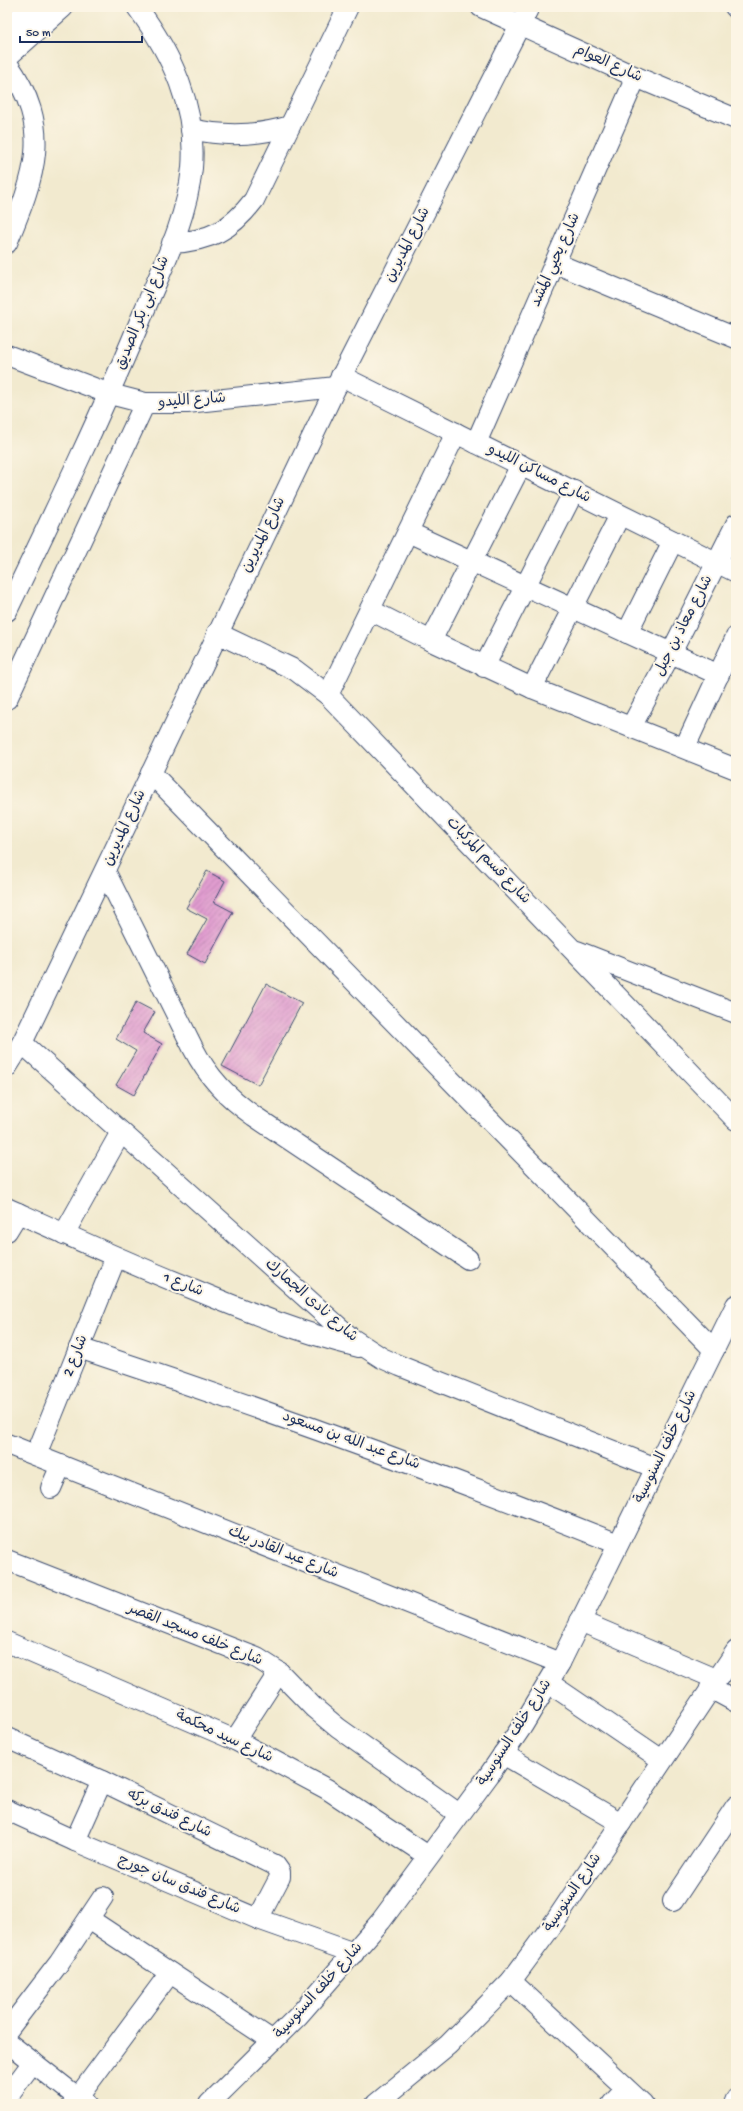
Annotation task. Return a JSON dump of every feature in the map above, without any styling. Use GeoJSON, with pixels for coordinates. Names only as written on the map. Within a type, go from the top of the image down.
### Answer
{"type":"FeatureCollection","features":[{"type":"Feature","properties":{"kind":"street"},"geometry":{"type":"LineString","coordinates":[[7,29],[32,7]]}},
{"type":"Feature","properties":{"kind":"street"},"geometry":{"type":"LineString","coordinates":[[7,56],[62,7]]}},
{"type":"Feature","properties":{"kind":"street","name":"شارع ابى بكر الصديق"},"geometry":{"type":"LineString","coordinates":[[7,612],[110,394],[172,243],[185,206],[192,168],[191,128],[185,99],[176,70],[162,43],[137,7]]}},
{"type":"Feature","properties":{"kind":"street"},"geometry":{"type":"LineString","coordinates":[[172,243],[191,242],[210,237],[227,228],[242,215],[254,200],[348,7]]}},
{"type":"Feature","properties":{"kind":"street","name":"شارع العوام"},"geometry":{"type":"LineString","coordinates":[[481,7],[636,77],[736,119]]}},
{"type":"Feature","properties":{"kind":"street","name":"شارع المديرين"},"geometry":{"type":"LineString","coordinates":[[7,1067],[16,1044],[105,871],[217,633],[339,381],[529,7]]}},
{"type":"Feature","properties":{"kind":"street"},"geometry":{"type":"LineString","coordinates":[[7,63],[26,96],[34,120],[36,145],[34,170],[27,194],[7,243]]}},
{"type":"Feature","properties":{"kind":"street","name":"شارع يحيي المشد"},"geometry":{"type":"LineString","coordinates":[[476,443],[636,77]]}},
{"type":"Feature","properties":{"kind":"street"},"geometry":{"type":"LineString","coordinates":[[191,128],[207,133],[240,135],[257,134],[290,126]]}},
{"type":"Feature","properties":{"kind":"street"},"geometry":{"type":"LineString","coordinates":[[555,263],[736,338]]}},
{"type":"Feature","properties":{"kind":"street","name":"شارع الليدو"},"geometry":{"type":"LineString","coordinates":[[7,355],[110,394],[145,403],[187,404],[339,381]]}},
{"type":"Feature","properties":{"kind":"street","name":"شارع مساكن الليدو"},"geometry":{"type":"LineString","coordinates":[[339,381],[456,433],[736,572]]}},
{"type":"Feature","properties":{"kind":"street"},"geometry":{"type":"LineString","coordinates":[[7,699],[145,403]]}},
{"type":"Feature","properties":{"kind":"street"},"geometry":{"type":"LineString","coordinates":[[328,695],[456,433]]}},
{"type":"Feature","properties":{"kind":"street"},"geometry":{"type":"LineString","coordinates":[[431,641],[521,465]]}},
{"type":"Feature","properties":{"kind":"street"},"geometry":{"type":"LineString","coordinates":[[484,667],[574,491]]}},
{"type":"Feature","properties":{"kind":"street"},"geometry":{"type":"LineString","coordinates":[[532,688],[620,515]]}},
{"type":"Feature","properties":{"kind":"street","name":"شارع معاذ بن جبل"},"geometry":{"type":"LineString","coordinates":[[631,727],[671,653],[736,524]]}},
{"type":"Feature","properties":{"kind":"street"},"geometry":{"type":"LineString","coordinates":[[408,532],[719,675]]}},
{"type":"Feature","properties":{"kind":"street"},"geometry":{"type":"LineString","coordinates":[[628,633],[673,541]]}},
{"type":"Feature","properties":{"kind":"street"},"geometry":{"type":"LineString","coordinates":[[370,610],[484,667],[532,688],[685,747],[736,769]]}},
{"type":"Feature","properties":{"kind":"street","name":"شارع قسم المركبات"},"geometry":{"type":"LineString","coordinates":[[217,633],[295,670],[328,695],[736,1120]]}},
{"type":"Feature","properties":{"kind":"street"},"geometry":{"type":"LineString","coordinates":[[685,747],[736,637]]}},
{"type":"Feature","properties":{"kind":"street"},"geometry":{"type":"LineString","coordinates":[[151,773],[714,1350]]}},
{"type":"Feature","properties":{"kind":"street"},"geometry":{"type":"LineString","coordinates":[[105,871],[193,1048],[204,1068],[218,1087],[235,1103],[468,1259]]}},
{"type":"Feature","properties":{"kind":"street"},"geometry":{"type":"LineString","coordinates":[[572,949],[736,1013]]}},
{"type":"Feature","properties":{"kind":"street","name":"شارع نادى الجمارك"},"geometry":{"type":"LineString","coordinates":[[16,1044],[121,1132],[351,1338],[365,1348],[400,1366],[656,1468]]}},
{"type":"Feature","properties":{"kind":"street"},"geometry":{"type":"LineString","coordinates":[[64,1234],[121,1132]]}},
{"type":"Feature","properties":{"kind":"street"},"geometry":{"type":"LineString","coordinates":[[7,1231],[12,1210]]}},
{"type":"Feature","properties":{"kind":"street","name":"شارع 1"},"geometry":{"type":"LineString","coordinates":[[12,1210],[116,1258],[263,1318],[310,1334],[365,1348]]}},
{"type":"Feature","properties":{"kind":"street","name":"شارع 2"},"geometry":{"type":"LineString","coordinates":[[36,1455],[116,1258]]}},
{"type":"Feature","properties":{"kind":"street","name":"شارع خلف السنوسية"},"geometry":{"type":"LineString","coordinates":[[209,2104],[273,2041],[354,1953],[381,1921],[503,1754],[549,1684],[560,1663],[736,1306]]}},
{"type":"Feature","properties":{"kind":"street","name":"شارع عبد الله بن مسعود"},"geometry":{"type":"LineString","coordinates":[[79,1348],[316,1428],[493,1494],[618,1544]]}},
{"type":"Feature","properties":{"kind":"street","name":"شارع عبد القادر بيك"},"geometry":{"type":"LineString","coordinates":[[7,1444],[560,1663]]}},
{"type":"Feature","properties":{"kind":"street"},"geometry":{"type":"LineString","coordinates":[[51,1488],[61,1465]]}},
{"type":"Feature","properties":{"kind":"street","name":"شارع خلف مسجد القصر"},"geometry":{"type":"LineString","coordinates":[[7,1560],[257,1658],[279,1672],[314,1708],[338,1728],[459,1814]]}},
{"type":"Feature","properties":{"kind":"street"},"geometry":{"type":"LineString","coordinates":[[580,1620],[713,1684],[736,1702]]}},
{"type":"Feature","properties":{"kind":"street","name":"شارع سيد محكمة"},"geometry":{"type":"LineString","coordinates":[[7,1642],[235,1740],[327,1789],[428,1856]]}},
{"type":"Feature","properties":{"kind":"street","name":"شارع السنوسية"},"geometry":{"type":"LineString","coordinates":[[378,2103],[448,2046],[511,1981],[556,1920],[736,1651]]}},
{"type":"Feature","properties":{"kind":"street"},"geometry":{"type":"LineString","coordinates":[[235,1740],[279,1672]]}},
{"type":"Feature","properties":{"kind":"street"},"geometry":{"type":"LineString","coordinates":[[549,1684],[662,1760]]}},
{"type":"Feature","properties":{"kind":"street","name":"شارع فندق بركه"},"geometry":{"type":"LineString","coordinates":[[7,1738],[102,1781],[278,1868],[280,1877],[258,1919]]}},
{"type":"Feature","properties":{"kind":"street"},"geometry":{"type":"LineString","coordinates":[[503,1754],[621,1823]]}},
{"type":"Feature","properties":{"kind":"street"},"geometry":{"type":"LineString","coordinates":[[75,1841],[102,1781]]}},
{"type":"Feature","properties":{"kind":"street"},"geometry":{"type":"LineString","coordinates":[[673,1901],[736,1806]]}},
{"type":"Feature","properties":{"kind":"street","name":"شارع فندق سان جورج"},"geometry":{"type":"LineString","coordinates":[[9,1816],[75,1841],[258,1919],[354,1953]]}},
{"type":"Feature","properties":{"kind":"street"},"geometry":{"type":"LineString","coordinates":[[7,2031],[59,1963],[103,1897]]}},
{"type":"Feature","properties":{"kind":"street"},"geometry":{"type":"LineString","coordinates":[[89,1919],[273,2041]]}},
{"type":"Feature","properties":{"kind":"street"},"geometry":{"type":"LineString","coordinates":[[7,2042],[79,2102],[170,1973]]}},
{"type":"Feature","properties":{"kind":"street"},"geometry":{"type":"LineString","coordinates":[[511,1981],[643,2104]]}},
{"type":"Feature","properties":{"kind":"street"},"geometry":{"type":"LineString","coordinates":[[7,2097],[32,2062]]}},
{"type":"Feature","properties":{"kind":"street"},"geometry":{"type":"LineString","coordinates":[[612,2104],[626,2089]]}},
{"type":"Feature","properties":{"kind":"street"},"geometry":{"type":"LineString","coordinates":[[734,2104],[736,2099]]}},
{"type":"Feature","properties":{"kind":"building"},"geometry":{"type":"Polygon","coordinates":[[[207,871],[225,881],[214,902],[233,912],[205,964],[187,954],[207,919],[186,908],[207,871]]]}},
{"type":"Feature","properties":{"kind":"building"},"geometry":{"type":"Polygon","coordinates":[[[266,984],[302,1003],[258,1085],[222,1066],[266,984]]]}},
{"type":"Feature","properties":{"kind":"building"},"geometry":{"type":"Polygon","coordinates":[[[136,1002],[155,1012],[143,1033],[162,1044],[134,1095],[116,1085],[136,1051],[116,1039],[136,1002]]]}}]}
